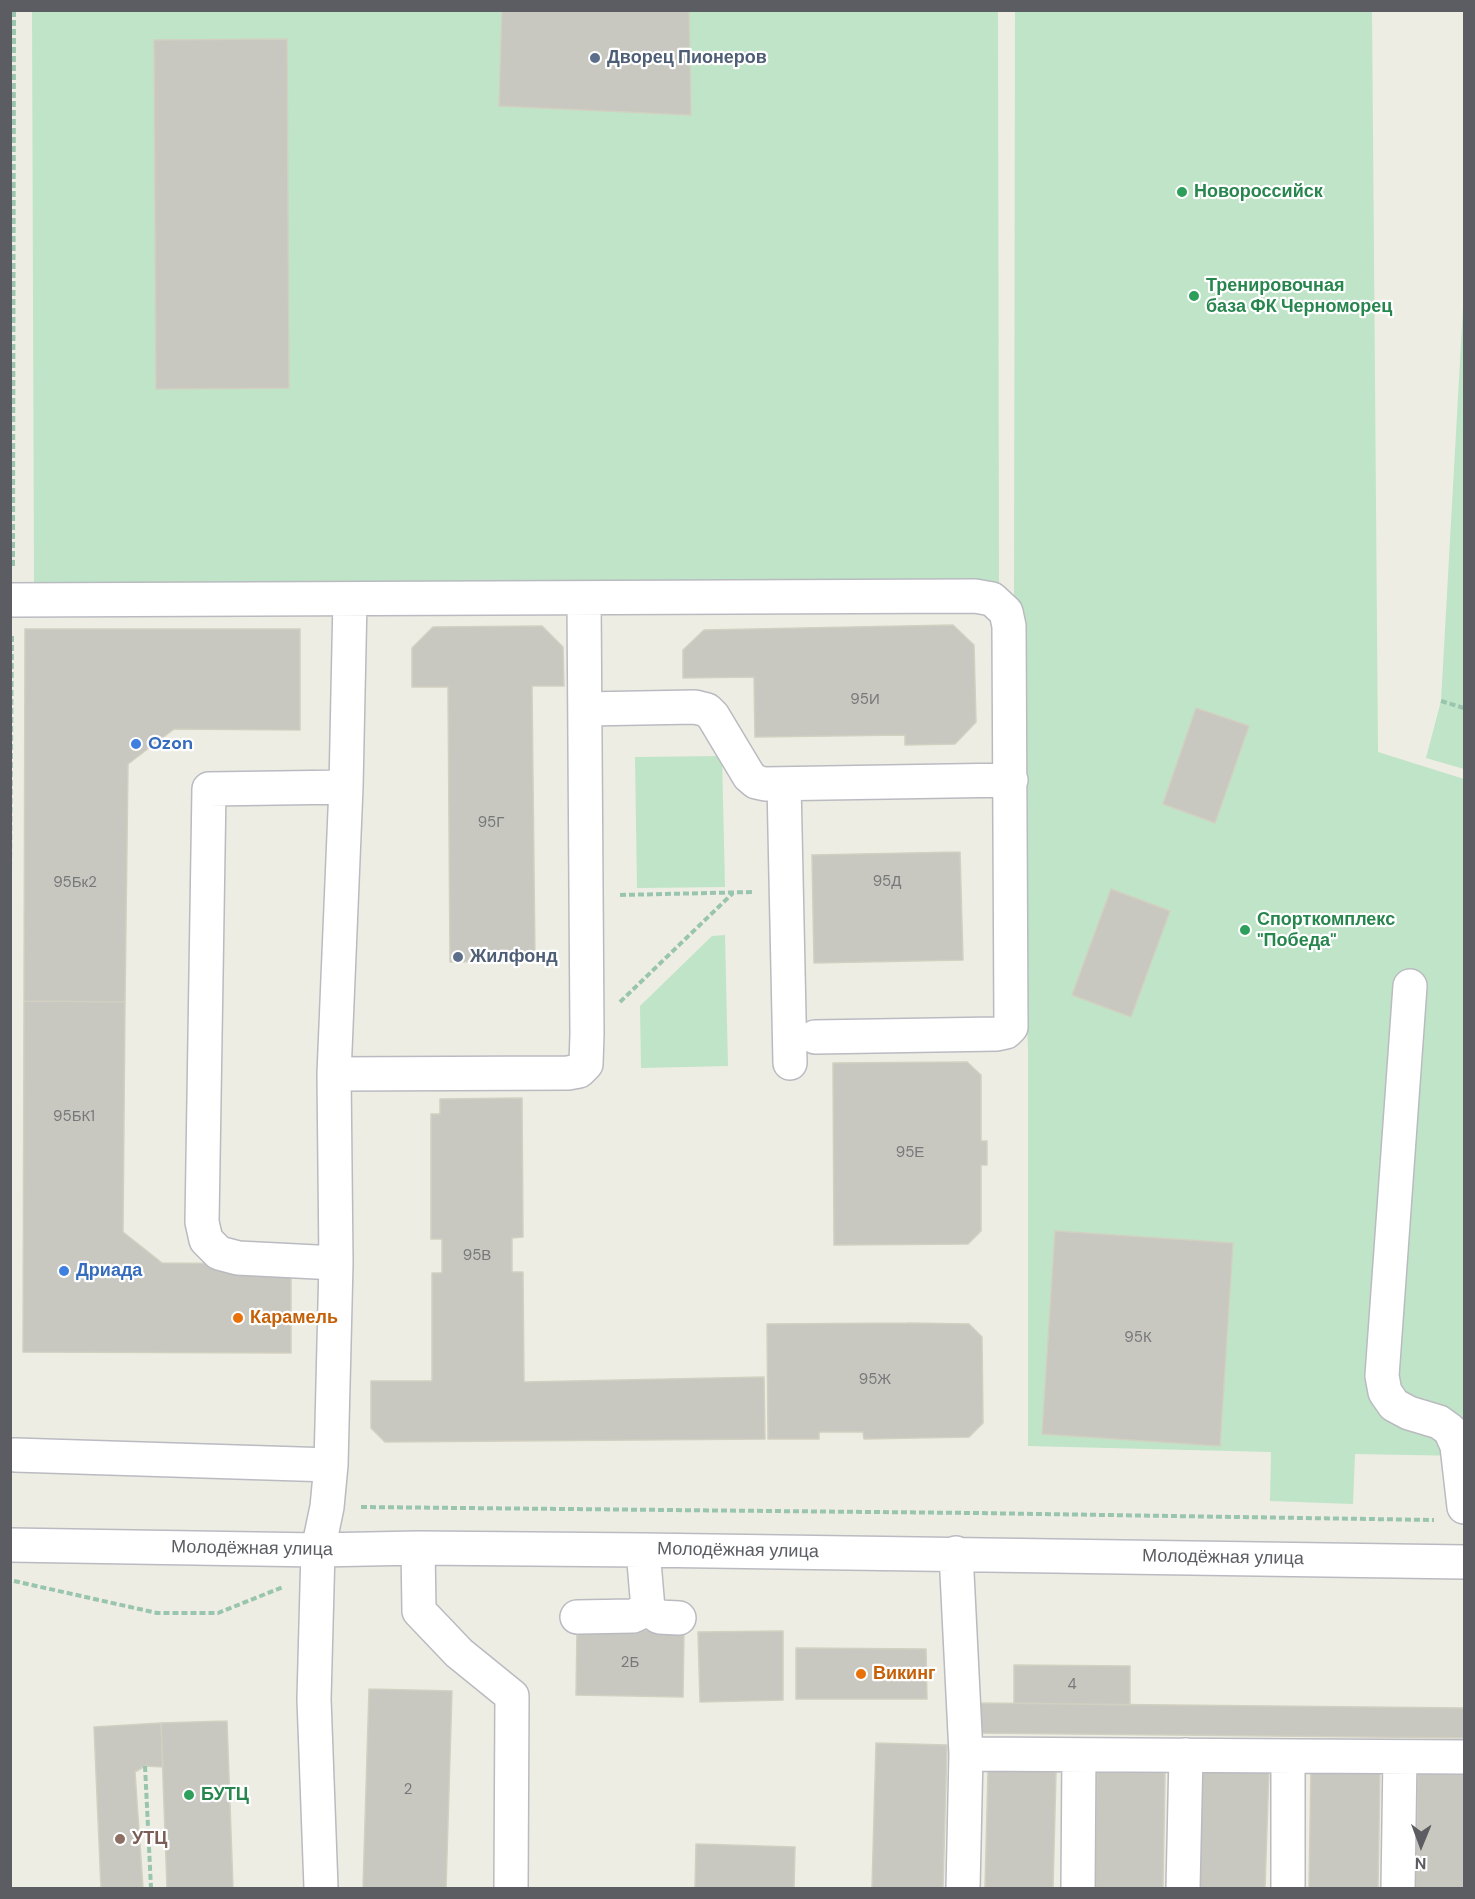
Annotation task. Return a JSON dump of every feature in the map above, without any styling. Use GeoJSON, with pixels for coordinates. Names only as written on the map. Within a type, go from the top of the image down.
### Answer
{"type":"FeatureCollection","features":[{"type":"Feature","properties":{"kind":"street"},"geometry":{"type":"LineString","coordinates":[[11,600],[975,596],[993,599],[1005,612],[1009,626],[1011,1027],[1006,1032],[997,1034],[815,1037]]}},
{"type":"Feature","properties":{"kind":"street"},"geometry":{"type":"LineString","coordinates":[[334,1074],[568,1073],[579,1071],[586,1064],[584,598]]}},
{"type":"Feature","properties":{"kind":"street"},"geometry":{"type":"LineString","coordinates":[[321,1888],[314,1699],[318,1562],[331,1465],[336,1263],[334,1074],[346,787],[350,599]]}},
{"type":"Feature","properties":{"kind":"street"},"geometry":{"type":"LineString","coordinates":[[585,709],[695,707],[707,710],[713,716],[749,776],[756,783],[1011,780]]}},
{"type":"Feature","properties":{"kind":"street"},"geometry":{"type":"LineString","coordinates":[[784,784],[790,1062]]}},
{"type":"Feature","properties":{"kind":"street"},"geometry":{"type":"LineString","coordinates":[[336,1263],[238,1258],[219,1253],[206,1240],[202,1222],[209,789],[346,787]]}},
{"type":"Feature","properties":{"kind":"street"},"geometry":{"type":"LineString","coordinates":[[1410,986],[1382,1376],[1385,1392],[1394,1405],[1409,1413],[1439,1422],[1450,1431],[1457,1446],[1453,1514]]}},
{"type":"Feature","properties":{"kind":"street"},"geometry":{"type":"LineString","coordinates":[[15,1455],[331,1465]]}},
{"type":"Feature","properties":{"kind":"street","name":"Молодёжная улица"},"geometry":{"type":"LineString","coordinates":[[10,1545],[318,1562],[418,1548],[956,1553],[1464,1562]]}},
{"type":"Feature","properties":{"kind":"street"},"geometry":{"type":"LineString","coordinates":[[418,1548],[419,1611],[459,1653],[512,1696],[511,1888]]}},
{"type":"Feature","properties":{"kind":"street"},"geometry":{"type":"LineString","coordinates":[[643,1550],[648,1609],[659,1617],[679,1618]]}},
{"type":"Feature","properties":{"kind":"street"},"geometry":{"type":"LineString","coordinates":[[956,1553],[966,1754],[963,1888]]}},
{"type":"Feature","properties":{"kind":"street"},"geometry":{"type":"LineString","coordinates":[[577,1617],[633,1616],[648,1609]]}},
{"type":"Feature","properties":{"kind":"street"},"geometry":{"type":"LineString","coordinates":[[966,1754],[1464,1757]]}},
{"type":"Feature","properties":{"kind":"street"},"geometry":{"type":"LineString","coordinates":[[1078,1888],[1079,1755]]}},
{"type":"Feature","properties":{"kind":"street"},"geometry":{"type":"LineString","coordinates":[[1183,1888],[1186,1755]]}},
{"type":"Feature","properties":{"kind":"street"},"geometry":{"type":"LineString","coordinates":[[1288,1756],[1288,1888]]}},
{"type":"Feature","properties":{"kind":"street"},"geometry":{"type":"LineString","coordinates":[[1398,1888],[1400,1757]]}},
{"type":"Feature","properties":{"kind":"path"},"geometry":{"type":"LineString","coordinates":[[10,876],[14,10]]}},
{"type":"Feature","properties":{"kind":"path"},"geometry":{"type":"LineString","coordinates":[[1441,700],[1464,708]]}},
{"type":"Feature","properties":{"kind":"path"},"geometry":{"type":"LineString","coordinates":[[586,895],[786,892]]}},
{"type":"Feature","properties":{"kind":"path"},"geometry":{"type":"LineString","coordinates":[[587,1034],[733,893]]}},
{"type":"Feature","properties":{"kind":"path"},"geometry":{"type":"LineString","coordinates":[[327,1507],[1453,1514]]}},
{"type":"Feature","properties":{"kind":"path"},"geometry":{"type":"LineString","coordinates":[[10,1580],[157,1613],[218,1613],[318,1562]]}},
{"type":"Feature","properties":{"kind":"path"},"geometry":{"type":"LineString","coordinates":[[10,1590],[10,1784]]}},
{"type":"Feature","properties":{"kind":"path"},"geometry":{"type":"LineString","coordinates":[[145,1766],[151,1888]]}},
{"type":"Feature","properties":{"kind":"green space"},"geometry":{"type":"Polygon","coordinates":[[[32,11],[998,11],[999,582],[34,583],[32,11]]]}},
{"type":"Feature","properties":{"kind":"green space"},"geometry":{"type":"Polygon","coordinates":[[[1015,11],[1372,11],[1378,752],[1464,779],[1464,1456],[1355,1454],[1353,1504],[1270,1501],[1271,1452],[1028,1446],[1028,1050],[1014,607],[1015,11]]]}},
{"type":"Feature","properties":{"kind":"green space"},"geometry":{"type":"Polygon","coordinates":[[[1464,290],[1464,769],[1426,758],[1441,701],[1464,290]]]}},
{"type":"Feature","properties":{"kind":"green space"},"geometry":{"type":"Polygon","coordinates":[[[722,756],[725,887],[637,888],[635,757],[722,756]]]}},
{"type":"Feature","properties":{"kind":"green space"},"geometry":{"type":"Polygon","coordinates":[[[725,935],[728,1066],[641,1068],[640,1006],[712,936],[725,935]]]}},
{"type":"Feature","properties":{"kind":"building","name":"Дворец Пионеров"},"geometry":{"type":"Polygon","coordinates":[[[502,10],[689,10],[691,115],[499,106],[502,10]]]}},
{"type":"Feature","properties":{"kind":"building"},"geometry":{"type":"Polygon","coordinates":[[[287,39],[289,388],[156,389],[154,40],[287,39]]]}},
{"type":"Feature","properties":{"kind":"building"},"geometry":{"type":"Polygon","coordinates":[[[953,625],[974,645],[976,722],[955,744],[905,745],[905,735],[755,737],[754,677],[683,678],[683,650],[704,630],[953,625]]]}},
{"type":"Feature","properties":{"kind":"building"},"geometry":{"type":"Polygon","coordinates":[[[542,626],[563,647],[564,686],[532,686],[535,961],[450,962],[448,687],[412,687],[412,648],[433,627],[542,626]]]}},
{"type":"Feature","properties":{"kind":"building"},"geometry":{"type":"Polygon","coordinates":[[[25,629],[300,629],[300,730],[174,729],[128,764],[125,1002],[24,1001],[25,629]]]}},
{"type":"Feature","properties":{"kind":"building"},"geometry":{"type":"Polygon","coordinates":[[[1196,708],[1249,726],[1215,823],[1163,804],[1196,708]]]}},
{"type":"Feature","properties":{"kind":"building"},"geometry":{"type":"Polygon","coordinates":[[[960,852],[963,960],[814,963],[812,855],[960,852]]]}},
{"type":"Feature","properties":{"kind":"building"},"geometry":{"type":"Polygon","coordinates":[[[1111,889],[1170,911],[1131,1017],[1072,995],[1111,889]]]}},
{"type":"Feature","properties":{"kind":"building"},"geometry":{"type":"Polygon","coordinates":[[[24,1001],[125,1002],[123,1232],[162,1263],[291,1264],[291,1353],[23,1352],[24,1001]]]}},
{"type":"Feature","properties":{"kind":"building"},"geometry":{"type":"Polygon","coordinates":[[[967,1062],[981,1075],[981,1141],[987,1141],[987,1165],[981,1165],[981,1231],[968,1244],[834,1245],[833,1063],[967,1062]]]}},
{"type":"Feature","properties":{"kind":"building"},"geometry":{"type":"Polygon","coordinates":[[[522,1098],[523,1237],[512,1238],[512,1272],[523,1272],[524,1382],[764,1377],[765,1439],[385,1442],[371,1428],[371,1381],[432,1381],[432,1273],[442,1273],[442,1239],[431,1239],[431,1114],[440,1114],[440,1099],[522,1098]]]}},
{"type":"Feature","properties":{"kind":"building"},"geometry":{"type":"Polygon","coordinates":[[[1055,1231],[1233,1243],[1220,1446],[1042,1434],[1055,1231]]]}},
{"type":"Feature","properties":{"kind":"building"},"geometry":{"type":"Polygon","coordinates":[[[767,1324],[969,1324],[982,1337],[983,1423],[969,1437],[864,1439],[863,1432],[819,1432],[819,1439],[768,1439],[767,1324]]]}},
{"type":"Feature","properties":{"kind":"building"},"geometry":{"type":"Polygon","coordinates":[[[577,1629],[684,1631],[683,1697],[576,1695],[577,1629]]]}},
{"type":"Feature","properties":{"kind":"building"},"geometry":{"type":"Polygon","coordinates":[[[783,1631],[783,1700],[700,1702],[698,1632],[783,1631]]]}},
{"type":"Feature","properties":{"kind":"building","name":"Викинг"},"geometry":{"type":"Polygon","coordinates":[[[796,1648],[926,1649],[927,1699],[796,1699],[796,1648]]]}},
{"type":"Feature","properties":{"kind":"building"},"geometry":{"type":"Polygon","coordinates":[[[1014,1665],[1130,1666],[1130,1705],[1014,1703],[1014,1665]]]}},
{"type":"Feature","properties":{"kind":"building"},"geometry":{"type":"Polygon","coordinates":[[[369,1689],[452,1691],[446,1888],[363,1888],[369,1689]]]}},
{"type":"Feature","properties":{"kind":"building"},"geometry":{"type":"Polygon","coordinates":[[[977,1703],[1464,1708],[1464,1738],[977,1733],[977,1703]]]}},
{"type":"Feature","properties":{"kind":"building"},"geometry":{"type":"Polygon","coordinates":[[[227,1721],[233,1888],[167,1888],[161,1723],[227,1721]]]}},
{"type":"Feature","properties":{"kind":"building"},"geometry":{"type":"Polygon","coordinates":[[[161,1723],[163,1767],[145,1766],[135,1772],[143,1888],[101,1888],[94,1727],[161,1723]]]}},
{"type":"Feature","properties":{"kind":"building"},"geometry":{"type":"Polygon","coordinates":[[[876,1743],[947,1745],[943,1888],[872,1888],[876,1743]]]}},
{"type":"Feature","properties":{"kind":"building"},"geometry":{"type":"Polygon","coordinates":[[[1201,1766],[1269,1768],[1265,1888],[1198,1888],[1201,1766]]]}},
{"type":"Feature","properties":{"kind":"building"},"geometry":{"type":"Polygon","coordinates":[[[1311,1766],[1380,1767],[1378,1888],[1309,1888],[1311,1766]]]}},
{"type":"Feature","properties":{"kind":"building"},"geometry":{"type":"Polygon","coordinates":[[[988,1770],[1056,1772],[1053,1888],[985,1888],[988,1770]]]}},
{"type":"Feature","properties":{"kind":"building"},"geometry":{"type":"Polygon","coordinates":[[[1097,1770],[1165,1771],[1163,1888],[1095,1888],[1097,1770]]]}},
{"type":"Feature","properties":{"kind":"building"},"geometry":{"type":"Polygon","coordinates":[[[1418,1773],[1464,1774],[1464,1888],[1415,1888],[1418,1773]]]}},
{"type":"Feature","properties":{"kind":"building"},"geometry":{"type":"Polygon","coordinates":[[[696,1844],[795,1847],[794,1888],[695,1888],[696,1844]]]}},
{"type":"Feature","properties":{"kind":"place","name":"Дворец Пионеров"},"geometry":{"type":"Point","coordinates":[595,58]}},
{"type":"Feature","properties":{"kind":"place","name":"Новороссийск"},"geometry":{"type":"Point","coordinates":[1182,192]}},
{"type":"Feature","properties":{"kind":"place","name":"Тренировочная база ФК Черноморец"},"geometry":{"type":"Point","coordinates":[1194,296]}},
{"type":"Feature","properties":{"kind":"place","name":"Ozon"},"geometry":{"type":"Point","coordinates":[136,744]}},
{"type":"Feature","properties":{"kind":"place","name":"Спорткомплекс \"Победа\""},"geometry":{"type":"Point","coordinates":[1245,930]}},
{"type":"Feature","properties":{"kind":"place","name":"Жилфонд"},"geometry":{"type":"Point","coordinates":[458,957]}},
{"type":"Feature","properties":{"kind":"place","name":"Дриада"},"geometry":{"type":"Point","coordinates":[64,1271]}},
{"type":"Feature","properties":{"kind":"place","name":"Карамель"},"geometry":{"type":"Point","coordinates":[238,1318]}},
{"type":"Feature","properties":{"kind":"place","name":"Викинг"},"geometry":{"type":"Point","coordinates":[861,1674]}},
{"type":"Feature","properties":{"kind":"place","name":"БУТЦ"},"geometry":{"type":"Point","coordinates":[189,1795]}},
{"type":"Feature","properties":{"kind":"place","name":"УТЦ"},"geometry":{"type":"Point","coordinates":[120,1839]}}]}
